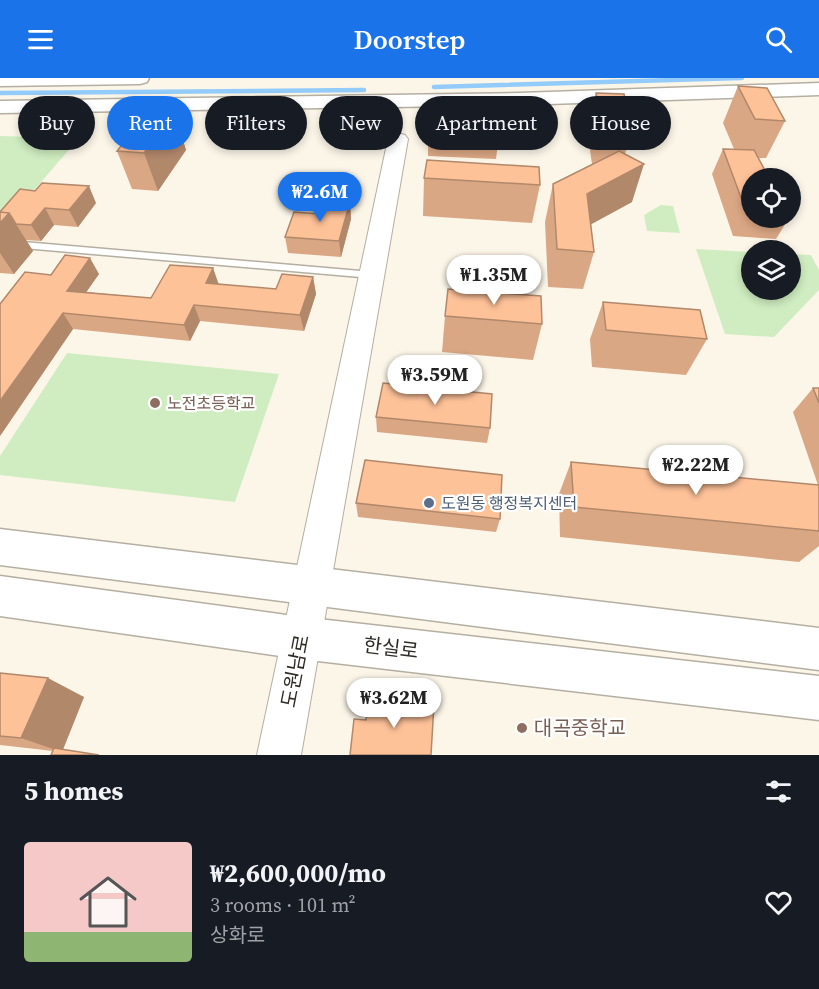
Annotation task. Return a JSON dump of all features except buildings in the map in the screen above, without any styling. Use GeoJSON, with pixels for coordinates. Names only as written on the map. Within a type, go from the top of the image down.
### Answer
{"type":"FeatureCollection","features":[{"type":"Feature","properties":{"kind":"main road"},"geometry":{"type":"LineString","coordinates":[[0,80],[140,78]]}},
{"type":"Feature","properties":{"kind":"main road"},"geometry":{"type":"LineString","coordinates":[[367,81],[379,90],[375,96]]}},
{"type":"Feature","properties":{"kind":"main road"},"geometry":{"type":"LineString","coordinates":[[409,83],[405,88],[410,96],[415,97]]}},
{"type":"Feature","properties":{"kind":"main road"},"geometry":{"type":"LineString","coordinates":[[558,98],[819,88]]}},
{"type":"Feature","properties":{"kind":"main road"},"geometry":{"type":"LineString","coordinates":[[0,107],[319,102]]}},
{"type":"Feature","properties":{"kind":"main road"},"geometry":{"type":"LineString","coordinates":[[0,547],[819,649]]}},
{"type":"Feature","properties":{"kind":"main road","name":"한실로"},"geometry":{"type":"LineString","coordinates":[[0,596],[301,638],[819,698]]}},
{"type":"Feature","properties":{"kind":"street","name":"도원남로"},"geometry":{"type":"LineString","coordinates":[[279,755],[396,150]]}},
{"type":"Feature","properties":{"kind":"lane"},"geometry":{"type":"LineString","coordinates":[[0,243],[372,275]]}},
{"type":"Feature","properties":{"kind":"green space"},"geometry":{"type":"Polygon","coordinates":[[[0,136],[18,136],[18,150],[69,150],[4,225],[0,225],[0,136]]]}},
{"type":"Feature","properties":{"kind":"green space"},"geometry":{"type":"Polygon","coordinates":[[[661,205],[673,206],[680,233],[647,231],[644,215],[661,205]]]}},
{"type":"Feature","properties":{"kind":"green space"},"geometry":{"type":"Polygon","coordinates":[[[696,249],[741,251],[741,300],[801,300],[801,254],[811,255],[819,270],[819,290],[774,337],[725,334],[696,249]]]}},
{"type":"Feature","properties":{"kind":"green space"},"geometry":{"type":"Polygon","coordinates":[[[67,353],[279,374],[235,502],[0,475],[0,456],[67,353]]]}},
{"type":"Feature","properties":{"kind":"waterway"},"geometry":{"type":"LineString","coordinates":[[434,87],[742,78]]}},
{"type":"Feature","properties":{"kind":"waterway"},"geometry":{"type":"LineString","coordinates":[[0,93],[364,90]]}},
{"type":"Feature","properties":{"kind":"place","name":"노전초등학교"},"geometry":{"type":"Point","coordinates":[155,403]}},
{"type":"Feature","properties":{"kind":"place","name":"도원동 행정복지센터"},"geometry":{"type":"Point","coordinates":[429,503]}},
{"type":"Feature","properties":{"kind":"place","name":"대곡중학교"},"geometry":{"type":"Point","coordinates":[522,728]}}]}
